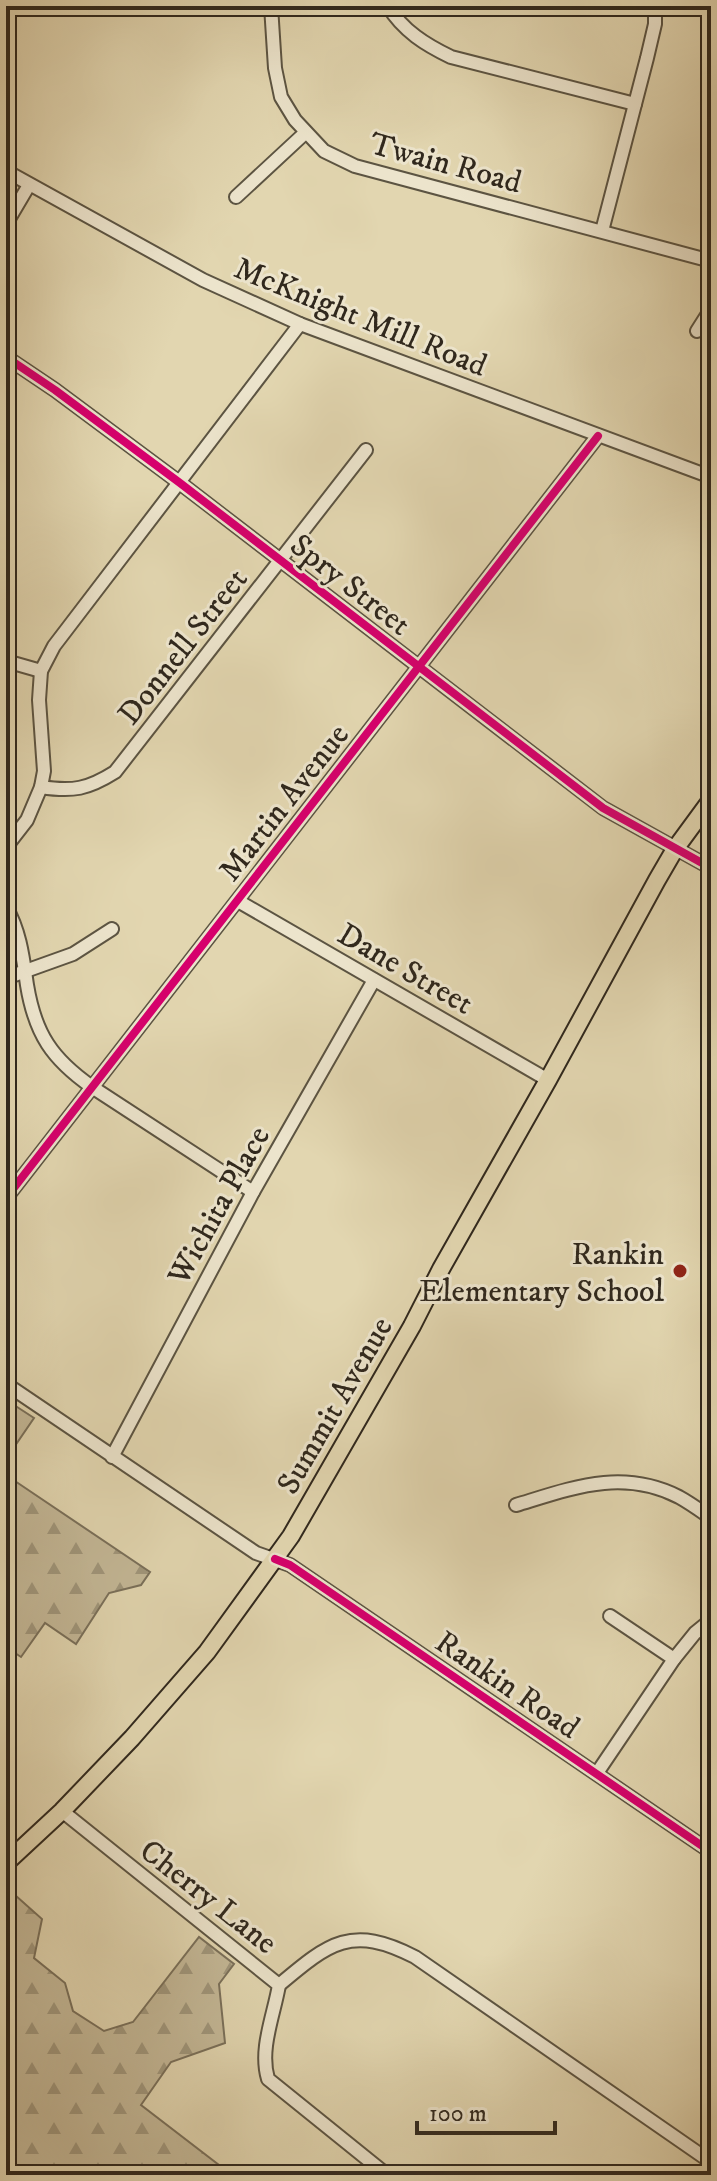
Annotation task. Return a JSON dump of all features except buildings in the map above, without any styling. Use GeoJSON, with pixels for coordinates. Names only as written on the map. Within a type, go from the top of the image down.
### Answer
{"type":"FeatureCollection","features":[{"type":"Feature","properties":{"kind":"main road","name":"Summit Avenue"},"geometry":{"type":"LineString","coordinates":[[6,1863],[62,1811],[132,1738],[207,1652],[291,1536],[412,1326],[675,849],[711,800]]}},
{"type":"Feature","properties":{"kind":"street","name":"Twain Road"},"geometry":{"type":"LineString","coordinates":[[271,6],[275,68],[281,97],[305,133],[324,151],[355,166],[711,261]]}},
{"type":"Feature","properties":{"kind":"street"},"geometry":{"type":"LineString","coordinates":[[388,6],[409,32],[451,57],[635,104]]}},
{"type":"Feature","properties":{"kind":"street"},"geometry":{"type":"LineString","coordinates":[[602,231],[655,24],[655,6]]}},
{"type":"Feature","properties":{"kind":"street"},"geometry":{"type":"LineString","coordinates":[[236,197],[305,133]]}},
{"type":"Feature","properties":{"kind":"street","name":"McKnight Mill Road"},"geometry":{"type":"LineString","coordinates":[[6,171],[203,280],[300,324],[711,477]]}},
{"type":"Feature","properties":{"kind":"street"},"geometry":{"type":"LineString","coordinates":[[6,224],[29,185]]}},
{"type":"Feature","properties":{"kind":"street"},"geometry":{"type":"LineString","coordinates":[[697,331],[711,309]]}},
{"type":"Feature","properties":{"kind":"street"},"geometry":{"type":"LineString","coordinates":[[6,847],[27,820],[41,787],[44,771],[39,700],[41,671],[54,646],[300,324]]}},
{"type":"Feature","properties":{"kind":"street","name":"Spry Street"},"geometry":{"type":"LineString","coordinates":[[6,357],[180,483],[603,808],[711,868]]}},
{"type":"Feature","properties":{"kind":"street","name":"Martin Avenue"},"geometry":{"type":"LineString","coordinates":[[6,1198],[598,436]]}},
{"type":"Feature","properties":{"kind":"street","name":"Donnell Street"},"geometry":{"type":"LineString","coordinates":[[41,787],[64,791],[94,785],[115,772],[366,450]]}},
{"type":"Feature","properties":{"kind":"street"},"geometry":{"type":"LineString","coordinates":[[6,661],[41,671]]}},
{"type":"Feature","properties":{"kind":"street","name":"Dane Street"},"geometry":{"type":"LineString","coordinates":[[238,901],[548,1080]]}},
{"type":"Feature","properties":{"kind":"street"},"geometry":{"type":"LineString","coordinates":[[6,907],[18,938],[32,1013],[54,1055],[68,1070],[92,1087],[253,1192]]}},
{"type":"Feature","properties":{"kind":"street"},"geometry":{"type":"LineString","coordinates":[[6,978],[73,954],[112,929]]}},
{"type":"Feature","properties":{"kind":"street","name":"Wichita Place"},"geometry":{"type":"LineString","coordinates":[[112,1457],[253,1192],[374,980]]}},
{"type":"Feature","properties":{"kind":"street","name":"Rankin Road"},"geometry":{"type":"LineString","coordinates":[[6,1384],[256,1553],[290,1565],[711,1852]]}},
{"type":"Feature","properties":{"kind":"street"},"geometry":{"type":"LineString","coordinates":[[516,1505],[575,1487],[618,1481],[647,1485],[678,1497],[711,1518]]}},
{"type":"Feature","properties":{"kind":"street"},"geometry":{"type":"LineString","coordinates":[[610,1616],[674,1659]]}},
{"type":"Feature","properties":{"kind":"street"},"geometry":{"type":"LineString","coordinates":[[597,1773],[674,1659],[695,1633],[711,1620]]}},
{"type":"Feature","properties":{"kind":"street","name":"Cherry Lane"},"geometry":{"type":"LineString","coordinates":[[62,1811],[279,1985],[265,2051],[264,2066],[268,2079],[387,2175]]}},
{"type":"Feature","properties":{"kind":"street"},"geometry":{"type":"LineString","coordinates":[[279,1985],[316,1954],[339,1942],[371,1940],[390,1944],[415,1957],[711,2162]]}},
{"type":"Feature","properties":{"kind":"green space"},"geometry":{"type":"Polygon","coordinates":[[[11,1403],[34,1418],[6,1459],[6,1410],[11,1403]]]}},
{"type":"Feature","properties":{"kind":"green space"},"geometry":{"type":"Polygon","coordinates":[[[6,1475],[150,1572],[141,1585],[109,1593],[76,1644],[45,1623],[21,1657],[9,1649],[6,1652],[6,1475]]]}},
{"type":"Feature","properties":{"kind":"green space"},"geometry":{"type":"Polygon","coordinates":[[[6,1887],[42,1919],[34,1958],[65,1983],[73,2011],[104,2031],[133,2022],[199,1937],[234,1964],[219,1984],[225,2043],[171,2062],[141,2105],[232,2175],[6,2175],[6,1887]]]}},
{"type":"Feature","properties":{"kind":"cycle path"},"geometry":{"type":"LineString","coordinates":[[6,357],[180,483],[603,808],[711,868]]}},
{"type":"Feature","properties":{"kind":"cycle path"},"geometry":{"type":"LineString","coordinates":[[6,1198],[598,436]]}},
{"type":"Feature","properties":{"kind":"cycle path"},"geometry":{"type":"LineString","coordinates":[[275,1559],[290,1565],[711,1852]]}},
{"type":"Feature","properties":{"kind":"place","name":"Rankin Elementary School"},"geometry":{"type":"Point","coordinates":[680,1271]}}]}
